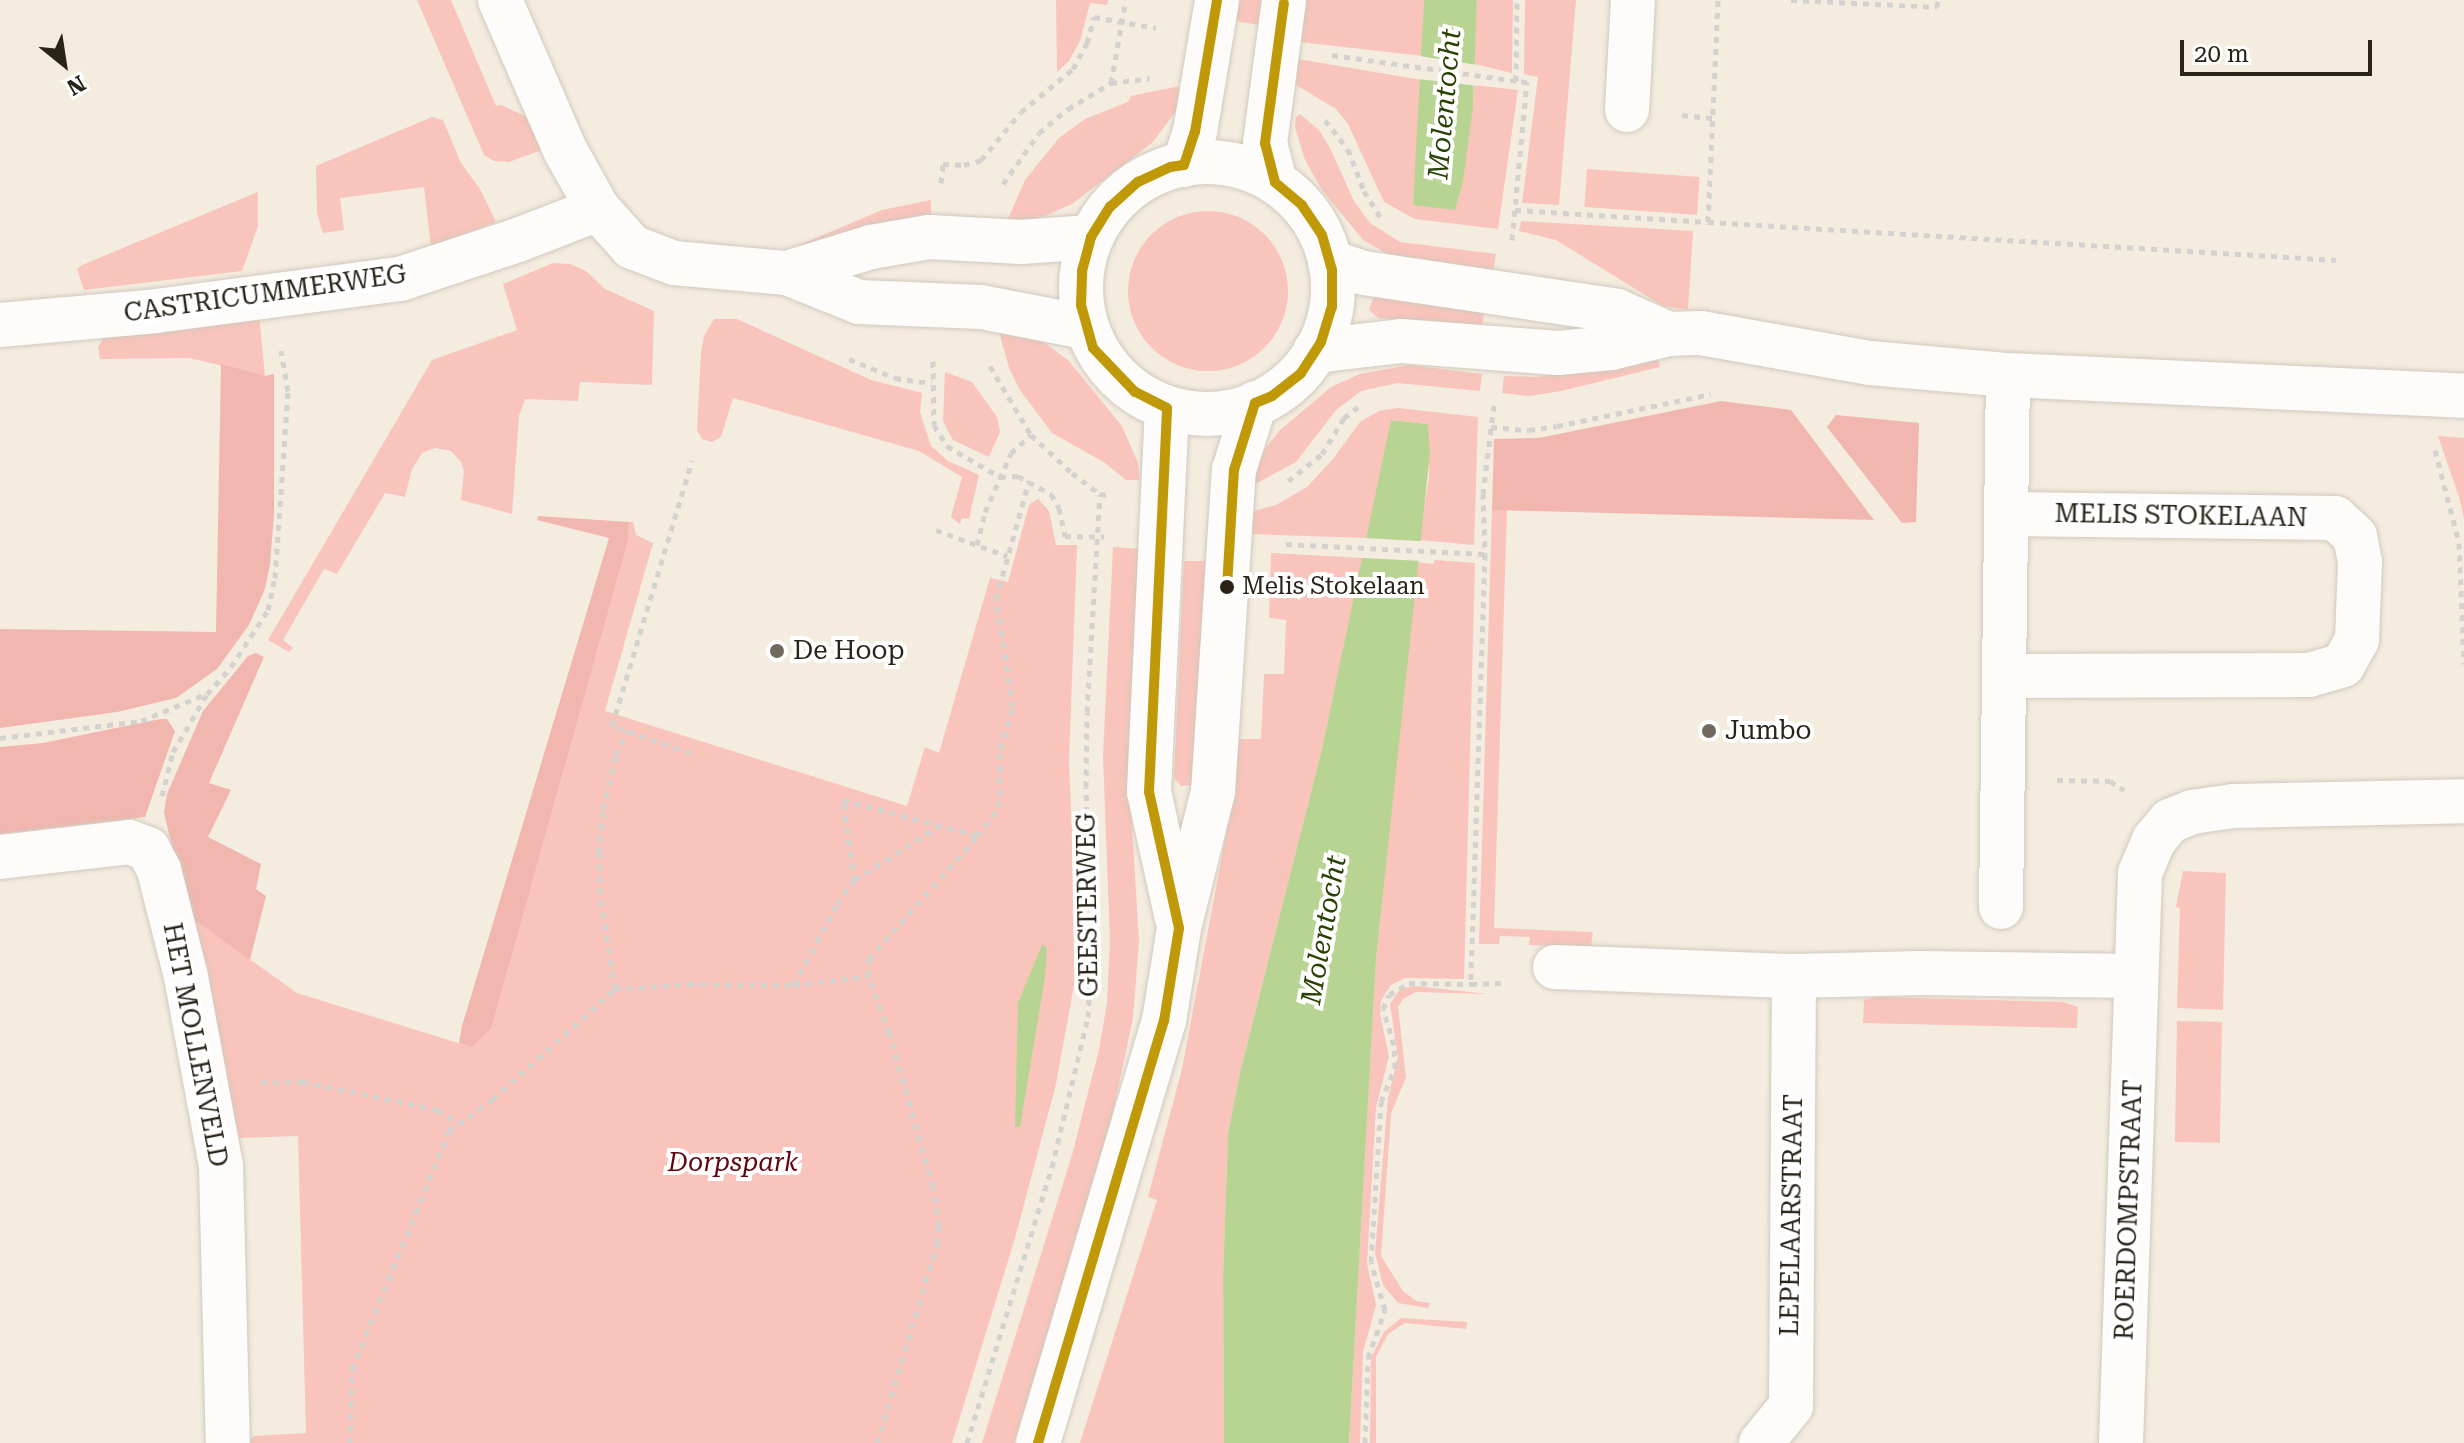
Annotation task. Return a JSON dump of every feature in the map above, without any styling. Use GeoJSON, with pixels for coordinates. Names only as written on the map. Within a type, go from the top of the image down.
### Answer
{"type":"FeatureCollection","features":[{"type":"Feature","properties":{"kind":"street"},"geometry":{"type":"LineString","coordinates":[[500,0],[565,150],[598,209],[632,247],[674,263],[787,273],[859,302],[981,307],[1085,327]]}},
{"type":"Feature","properties":{"kind":"street"},"geometry":{"type":"LineString","coordinates":[[1184,165],[1195,132],[1217,0]]}},
{"type":"Feature","properties":{"kind":"street"},"geometry":{"type":"LineString","coordinates":[[1275,182],[1265,143],[1284,0]]}},
{"type":"Feature","properties":{"kind":"street"},"geometry":{"type":"LineString","coordinates":[[1627,110],[1633,0]]}},
{"type":"Feature","properties":{"kind":"street"},"geometry":{"type":"LineString","coordinates":[[1206,161],[1242,166],[1275,182],[1302,205],[1322,235],[1330,262],[1332,307],[1321,342],[1301,373],[1272,396],[1238,410],[1201,414],[1167,408],[1135,392],[1093,348],[1085,327],[1082,271],[1091,237],[1110,207],[1138,182],[1170,167],[1206,161]]}},
{"type":"Feature","properties":{"kind":"street","name":"CASTRICUMMERWEG"},"geometry":{"type":"LineString","coordinates":[[0,325],[156,311],[400,279],[598,209]]}},
{"type":"Feature","properties":{"kind":"street"},"geometry":{"type":"LineString","coordinates":[[787,273],[871,247],[929,237],[1021,242],[1091,237]]}},
{"type":"Feature","properties":{"kind":"street"},"geometry":{"type":"LineString","coordinates":[[1330,262],[1364,273],[1617,311],[1669,334]]}},
{"type":"Feature","properties":{"kind":"street"},"geometry":{"type":"LineString","coordinates":[[1315,351],[1401,341],[1498,351],[1558,353],[1611,348],[1669,334],[1701,333],[1870,363],[2008,375],[2464,396]]}},
{"type":"Feature","properties":{"kind":"street"},"geometry":{"type":"LineString","coordinates":[[2001,907],[2008,375]]}},
{"type":"Feature","properties":{"kind":"street"},"geometry":{"type":"LineString","coordinates":[[1038,1443],[1164,1021],[1179,928],[1213,792],[1234,470],[1255,403]]}},
{"type":"Feature","properties":{"kind":"street"},"geometry":{"type":"LineString","coordinates":[[1167,408],[1149,792],[1179,928]]}},
{"type":"Feature","properties":{"kind":"street","name":"MELIS STOKELAAN"},"geometry":{"type":"LineString","coordinates":[[2004,676],[2309,675],[2343,665],[2357,640],[2360,562],[2355,536],[2335,518],[2006,514]]}},
{"type":"Feature","properties":{"kind":"street"},"geometry":{"type":"LineString","coordinates":[[2170,821],[2192,812],[2234,806],[2464,801]]}},
{"type":"Feature","properties":{"kind":"street","name":"ROERDOMPSTRAAT"},"geometry":{"type":"LineString","coordinates":[[2121,1443],[2140,873],[2154,840],[2170,821]]}},
{"type":"Feature","properties":{"kind":"street"},"geometry":{"type":"LineString","coordinates":[[0,857],[129,842],[148,849]]}},
{"type":"Feature","properties":{"kind":"street","name":"HET MOLLENVELD"},"geometry":{"type":"LineString","coordinates":[[148,849],[159,870],[209,1084],[221,1166],[228,1443]]}},
{"type":"Feature","properties":{"kind":"street"},"geometry":{"type":"LineString","coordinates":[[1555,967],[1794,976],[1921,973],[2136,976]]}},
{"type":"Feature","properties":{"kind":"street","name":"LEPELAARSTRAAT"},"geometry":{"type":"LineString","coordinates":[[1761,1443],[1791,1406],[1794,976]]}},
{"type":"Feature","properties":{"kind":"path"},"geometry":{"type":"LineString","coordinates":[[1111,83],[1126,0]]}},
{"type":"Feature","properties":{"kind":"path"},"geometry":{"type":"LineString","coordinates":[[1516,81],[1517,0]]}},
{"type":"Feature","properties":{"kind":"path"},"geometry":{"type":"LineString","coordinates":[[1708,222],[1718,0]]}},
{"type":"Feature","properties":{"kind":"path"},"geometry":{"type":"LineString","coordinates":[[1791,0],[1937,7],[1938,0]]}},
{"type":"Feature","properties":{"kind":"path"},"geometry":{"type":"LineString","coordinates":[[1405,65],[1527,82],[1511,244]]}},
{"type":"Feature","properties":{"kind":"path"},"geometry":{"type":"LineString","coordinates":[[1000,189],[1039,133],[1111,83],[1203,77]]}},
{"type":"Feature","properties":{"kind":"path"},"geometry":{"type":"LineString","coordinates":[[1272,89],[1315,109],[1334,129],[1348,149],[1364,191],[1382,219],[1394,224]]}},
{"type":"Feature","properties":{"kind":"path"},"geometry":{"type":"LineString","coordinates":[[1515,210],[2336,260]]}},
{"type":"Feature","properties":{"kind":"path"},"geometry":{"type":"LineString","coordinates":[[1503,242],[1522,246]]}},
{"type":"Feature","properties":{"kind":"path"},"geometry":{"type":"LineString","coordinates":[[148,849],[173,752],[207,694],[231,667],[268,610],[275,578],[288,391],[271,295]]}},
{"type":"Feature","properties":{"kind":"path"},"geometry":{"type":"LineString","coordinates":[[1471,984],[1485,554],[1483,493],[1498,351]]}},
{"type":"Feature","properties":{"kind":"path"},"geometry":{"type":"LineString","coordinates":[[991,368],[1031,435],[1100,494],[1165,501]]}},
{"type":"Feature","properties":{"kind":"path"},"geometry":{"type":"LineString","coordinates":[[2403,394],[2431,437],[2449,497],[2459,543],[2464,664]]}},
{"type":"Feature","properties":{"kind":"path"},"geometry":{"type":"LineString","coordinates":[[1491,427],[1529,430],[1690,397],[1726,395]]}},
{"type":"Feature","properties":{"kind":"path"},"geometry":{"type":"LineString","coordinates":[[1231,503],[1261,495],[1294,478],[1322,454],[1344,418],[1370,399]]}},
{"type":"Feature","properties":{"kind":"path"},"geometry":{"type":"LineString","coordinates":[[1480,403],[1504,406]]}},
{"type":"Feature","properties":{"kind":"path"},"geometry":{"type":"LineString","coordinates":[[977,545],[985,512],[1011,453],[1031,435]]}},
{"type":"Feature","properties":{"kind":"path"},"geometry":{"type":"LineString","coordinates":[[691,753],[612,726],[692,461]]}},
{"type":"Feature","properties":{"kind":"path"},"geometry":{"type":"LineString","coordinates":[[877,1443],[937,1244],[939,1226],[933,1187],[889,1033],[868,976],[869,959],[978,836],[999,807],[1000,749],[1013,707],[996,599],[1029,481]]}},
{"type":"Feature","properties":{"kind":"path","name":"GEESTERWEG"},"geometry":{"type":"LineString","coordinates":[[967,1443],[1052,1167],[1088,1017],[1093,932],[1086,787],[1087,712],[1100,494]]}},
{"type":"Feature","properties":{"kind":"path"},"geometry":{"type":"LineString","coordinates":[[936,530],[1007,556]]}},
{"type":"Feature","properties":{"kind":"path"},"geometry":{"type":"LineString","coordinates":[[1343,546],[1485,554]]}},
{"type":"Feature","properties":{"kind":"path"},"geometry":{"type":"LineString","coordinates":[[0,738],[141,721],[207,694]]}},
{"type":"Feature","properties":{"kind":"path"},"geometry":{"type":"LineString","coordinates":[[615,989],[600,894],[599,853],[603,809],[616,755],[627,731]]}},
{"type":"Feature","properties":{"kind":"path"},"geometry":{"type":"LineString","coordinates":[[2004,779],[2110,781],[2170,821]]}},
{"type":"Feature","properties":{"kind":"path"},"geometry":{"type":"LineString","coordinates":[[854,881],[843,800],[978,836]]}},
{"type":"Feature","properties":{"kind":"path"},"geometry":{"type":"LineString","coordinates":[[794,985],[837,904],[854,881],[940,825]]}},
{"type":"Feature","properties":{"kind":"path"},"geometry":{"type":"LineString","coordinates":[[1365,1443],[1368,1358],[1385,1310],[1371,1262],[1381,1102],[1395,1068],[1394,1045],[1383,1009],[1389,995],[1398,987],[1417,981],[1520,983],[1555,967]]}},
{"type":"Feature","properties":{"kind":"path"},"geometry":{"type":"LineString","coordinates":[[350,1443],[352,1369],[416,1207],[449,1131],[458,1122],[493,1099],[615,989],[689,984],[794,985],[868,976]]}},
{"type":"Feature","properties":{"kind":"path"},"geometry":{"type":"LineString","coordinates":[[209,1084],[303,1082],[437,1110],[458,1122]]}},
{"type":"Feature","properties":{"kind":"green space"},"geometry":{"type":"Polygon","coordinates":[[[417,0],[451,0],[496,106],[501,105],[527,117],[542,150],[509,162],[494,161],[484,155],[417,0]]]}},
{"type":"Feature","properties":{"kind":"green space"},"geometry":{"type":"Polygon","coordinates":[[[1056,0],[1108,0],[1107,5],[1090,3],[1080,41],[1069,61],[1057,72],[1056,0]]]}},
{"type":"Feature","properties":{"kind":"green space"},"geometry":{"type":"Polygon","coordinates":[[[1239,0],[1263,0],[1259,25],[1236,21],[1239,0]]]}},
{"type":"Feature","properties":{"kind":"green space"},"geometry":{"type":"Polygon","coordinates":[[[1306,0],[1424,0],[1423,56],[1300,42],[1306,0]]]}},
{"type":"Feature","properties":{"kind":"green space"},"geometry":{"type":"Polygon","coordinates":[[[1477,0],[1513,0],[1512,73],[1474,64],[1477,0]]]}},
{"type":"Feature","properties":{"kind":"green space"},"geometry":{"type":"Polygon","coordinates":[[[1525,0],[1576,0],[1559,205],[1522,203],[1538,77],[1524,74],[1525,0]]]}},
{"type":"Feature","properties":{"kind":"green space"},"geometry":{"type":"Polygon","coordinates":[[[1298,59],[1422,80],[1413,204],[1473,107],[1474,85],[1518,90],[1498,229],[1415,219],[1384,202],[1348,124],[1336,109],[1296,85],[1298,59]]]}},
{"type":"Feature","properties":{"kind":"green space"},"geometry":{"type":"Polygon","coordinates":[[[1182,88],[1176,111],[1153,142],[1072,204],[1031,222],[1007,221],[1025,180],[1059,138],[1085,119],[1128,102],[1131,96],[1182,88]]]}},
{"type":"Feature","properties":{"kind":"green space"},"geometry":{"type":"Polygon","coordinates":[[[1300,114],[1319,130],[1354,201],[1370,223],[1400,242],[1496,254],[1493,273],[1398,260],[1363,240],[1322,190],[1305,160],[1295,127],[1296,117],[1300,114]]]}},
{"type":"Feature","properties":{"kind":"green space"},"geometry":{"type":"Polygon","coordinates":[[[432,117],[443,120],[461,163],[480,189],[496,222],[431,247],[424,187],[340,198],[344,230],[323,233],[317,213],[316,166],[432,117]]]}},
{"type":"Feature","properties":{"kind":"green space"},"geometry":{"type":"Polygon","coordinates":[[[1587,169],[1700,177],[1697,215],[1584,207],[1587,169]]]}},
{"type":"Feature","properties":{"kind":"green space"},"geometry":{"type":"Polygon","coordinates":[[[258,192],[258,226],[242,271],[84,290],[77,269],[82,265],[258,192]]]}},
{"type":"Feature","properties":{"kind":"green space"},"geometry":{"type":"Polygon","coordinates":[[[931,200],[931,223],[804,249],[802,244],[882,210],[931,200]]]}},
{"type":"Feature","properties":{"kind":"green space"},"geometry":{"type":"Polygon","coordinates":[[[1208,211],[1239,217],[1265,234],[1282,260],[1288,291],[1282,322],[1265,348],[1239,365],[1208,371],[1177,365],[1151,348],[1134,322],[1128,291],[1134,260],[1151,234],[1177,217],[1208,211]]]}},
{"type":"Feature","properties":{"kind":"green space"},"geometry":{"type":"Polygon","coordinates":[[[1521,221],[1693,231],[1688,310],[1663,306],[1556,240],[1519,231],[1521,221]]]}},
{"type":"Feature","properties":{"kind":"green space"},"geometry":{"type":"Polygon","coordinates":[[[553,263],[570,264],[586,271],[605,289],[654,311],[652,385],[580,382],[578,401],[525,399],[519,416],[512,514],[461,500],[464,471],[451,451],[435,448],[422,453],[412,469],[405,497],[385,493],[337,574],[324,569],[283,640],[293,648],[289,652],[268,640],[432,360],[517,330],[503,284],[553,263]]]}},
{"type":"Feature","properties":{"kind":"green space"},"geometry":{"type":"Polygon","coordinates":[[[1374,296],[1485,306],[1482,328],[1378,318],[1369,310],[1374,296]]]}},
{"type":"Feature","properties":{"kind":"green space"},"geometry":{"type":"Polygon","coordinates":[[[259,314],[265,376],[189,358],[100,359],[98,347],[107,333],[259,314]]]}},
{"type":"Feature","properties":{"kind":"green space"},"geometry":{"type":"Polygon","coordinates":[[[714,319],[737,319],[871,380],[922,393],[920,412],[931,446],[948,461],[979,475],[969,519],[962,518],[960,524],[951,517],[962,477],[919,451],[733,398],[721,437],[712,442],[702,439],[697,430],[701,352],[704,336],[714,319]]]}},
{"type":"Feature","properties":{"kind":"green space"},"geometry":{"type":"Polygon","coordinates":[[[999,332],[1042,341],[1068,360],[1122,426],[1138,463],[1140,480],[1126,480],[1105,463],[1052,433],[1020,390],[1009,368],[999,332]]]}},
{"type":"Feature","properties":{"kind":"green space"},"geometry":{"type":"Polygon","coordinates":[[[1659,361],[1660,367],[1561,391],[1529,396],[1502,393],[1504,376],[1538,377],[1659,361]]]}},
{"type":"Feature","properties":{"kind":"green space"},"geometry":{"type":"Polygon","coordinates":[[[1409,365],[1482,374],[1480,391],[1397,383],[1361,391],[1336,410],[1296,462],[1257,483],[1253,479],[1262,453],[1279,431],[1331,387],[1360,374],[1409,365]]]}},
{"type":"Feature","properties":{"kind":"green space"},"geometry":{"type":"Polygon","coordinates":[[[945,372],[972,382],[997,417],[1000,432],[989,457],[953,440],[947,429],[943,420],[945,372]]]}},
{"type":"Feature","properties":{"kind":"green space"},"geometry":{"type":"Polygon","coordinates":[[[1398,408],[1478,417],[1474,545],[1419,540],[1429,478],[1428,424],[1392,420],[1367,538],[1249,534],[1251,512],[1276,505],[1307,487],[1333,459],[1360,422],[1379,411],[1398,408]]]}},
{"type":"Feature","properties":{"kind":"green space"},"geometry":{"type":"Polygon","coordinates":[[[2438,436],[2464,438],[2464,518],[2459,497],[2438,436]]]}},
{"type":"Feature","properties":{"kind":"green space","name":"Dorpspark"},"geometry":{"type":"Polygon","coordinates":[[[1038,499],[1049,511],[1056,545],[1077,545],[1069,761],[1077,951],[1074,985],[1056,1084],[1015,1238],[952,1443],[249,1443],[254,1436],[306,1433],[298,1136],[239,1138],[189,916],[297,993],[471,1047],[628,540],[629,522],[633,522],[636,535],[653,543],[605,711],[907,806],[925,747],[939,753],[990,578],[1008,582],[1029,505],[1038,499]]]}},
{"type":"Feature","properties":{"kind":"green space"},"geometry":{"type":"Polygon","coordinates":[[[1492,510],[1507,510],[1494,928],[1593,932],[1591,947],[1529,945],[1530,937],[1500,936],[1499,944],[1479,944],[1492,510]]]}},
{"type":"Feature","properties":{"kind":"green space"},"geometry":{"type":"Polygon","coordinates":[[[1113,547],[1141,549],[1130,794],[1139,941],[1133,1018],[1107,1141],[1014,1443],[982,1443],[1072,1155],[1099,1050],[1107,1003],[1110,941],[1103,756],[1113,547]]]}},
{"type":"Feature","properties":{"kind":"green space"},"geometry":{"type":"Polygon","coordinates":[[[1271,553],[1363,558],[1322,749],[1240,1072],[1228,1134],[1223,1276],[1224,1443],[1080,1443],[1157,1200],[1148,1197],[1182,1069],[1229,819],[1238,739],[1261,739],[1264,674],[1284,674],[1286,620],[1269,618],[1271,553]]]}},
{"type":"Feature","properties":{"kind":"green space"},"geometry":{"type":"Polygon","coordinates":[[[1435,560],[1475,563],[1464,979],[1405,978],[1391,985],[1381,1001],[1380,1014],[1389,1056],[1376,1107],[1367,1263],[1376,1305],[1363,1352],[1360,1443],[1349,1443],[1376,960],[1417,562],[1433,564],[1435,560]]]}},
{"type":"Feature","properties":{"kind":"green space"},"geometry":{"type":"Polygon","coordinates":[[[1184,561],[1206,561],[1193,785],[1181,786],[1174,778],[1184,561]]]}},
{"type":"Feature","properties":{"kind":"green space"},"geometry":{"type":"Polygon","coordinates":[[[2183,871],[2226,873],[2223,1010],[2177,1008],[2180,908],[2176,907],[2183,871]]]}},
{"type":"Feature","properties":{"kind":"green space"},"geometry":{"type":"Polygon","coordinates":[[[1415,986],[1488,994],[1416,992],[1403,999],[1398,1007],[1406,1077],[1391,1114],[1381,1256],[1403,1291],[1416,1301],[1430,1303],[1428,1308],[1398,1303],[1383,1285],[1375,1253],[1388,1098],[1398,1057],[1390,1004],[1400,989],[1415,986]]]}},
{"type":"Feature","properties":{"kind":"green space"},"geometry":{"type":"Polygon","coordinates":[[[1876,997],[2063,1002],[2078,1007],[2077,1028],[1863,1023],[1864,1000],[1876,997]]]}},
{"type":"Feature","properties":{"kind":"green space"},"geometry":{"type":"Polygon","coordinates":[[[2177,1021],[2222,1022],[2220,1143],[2175,1142],[2177,1021]]]}},
{"type":"Feature","properties":{"kind":"green space"},"geometry":{"type":"Polygon","coordinates":[[[1401,1318],[1467,1322],[1466,1329],[1405,1323],[1388,1334],[1376,1357],[1376,1443],[1370,1443],[1371,1358],[1384,1332],[1401,1318]]]}},
{"type":"Feature","properties":{"kind":"shaded area"},"geometry":{"type":"Polygon","coordinates":[[[221,364],[265,376],[274,374],[274,514],[270,564],[265,589],[249,625],[217,669],[176,698],[117,712],[0,728],[0,629],[216,632],[221,364]]]}},
{"type":"Feature","properties":{"kind":"shaded area"},"geometry":{"type":"Polygon","coordinates":[[[1721,401],[1791,410],[1874,520],[1492,510],[1494,439],[1539,438],[1721,401]]]}},
{"type":"Feature","properties":{"kind":"shaded area"},"geometry":{"type":"Polygon","coordinates":[[[1836,415],[1919,423],[1916,522],[1902,523],[1827,427],[1836,415]]]}},
{"type":"Feature","properties":{"kind":"shaded area"},"geometry":{"type":"Polygon","coordinates":[[[538,516],[629,522],[628,540],[491,1028],[471,1047],[459,1043],[462,1026],[609,538],[537,520],[538,516]]]}},
{"type":"Feature","properties":{"kind":"shaded area"},"geometry":{"type":"Polygon","coordinates":[[[256,653],[264,657],[209,783],[231,790],[208,837],[261,864],[256,889],[266,896],[250,960],[189,916],[164,813],[167,794],[203,711],[248,656],[256,653]]]}},
{"type":"Feature","properties":{"kind":"shaded area"},"geometry":{"type":"Polygon","coordinates":[[[167,719],[175,731],[145,817],[0,834],[0,747],[43,743],[167,719]]]}},
{"type":"Feature","properties":{"kind":"water","name":"Molentocht"},"geometry":{"type":"Polygon","coordinates":[[[1424,0],[1477,0],[1473,107],[1463,182],[1455,210],[1413,205],[1424,0]]]}},
{"type":"Feature","properties":{"kind":"water","name":"Molentocht"},"geometry":{"type":"Polygon","coordinates":[[[1391,420],[1428,424],[1430,453],[1376,960],[1349,1443],[1224,1443],[1223,1276],[1228,1134],[1240,1072],[1322,749],[1391,420]]]}},
{"type":"Feature","properties":{"kind":"water"},"geometry":{"type":"Polygon","coordinates":[[[1042,945],[1047,947],[1045,977],[1020,1127],[1015,1127],[1018,1003],[1042,945]]]}},
{"type":"Feature","properties":{"kind":"pier"},"geometry":{"type":"Polygon","coordinates":[[[1419,56],[1478,65],[1478,86],[1418,79],[1419,56]]]}},
{"type":"Feature","properties":{"kind":"pier"},"geometry":{"type":"Polygon","coordinates":[[[1363,538],[1423,541],[1422,561],[1362,558],[1363,538]]]}},
{"type":"Feature","properties":{"kind":"transit line"},"geometry":{"type":"LineString","coordinates":[[1038,1443],[1164,1021],[1179,928],[1149,792],[1167,408],[1135,392],[1093,348],[1081,305],[1082,271],[1091,237],[1110,207],[1138,182],[1170,167],[1184,165],[1195,132],[1217,0]]}},
{"type":"Feature","properties":{"kind":"transit line"},"geometry":{"type":"LineString","coordinates":[[1227,587],[1234,470],[1255,403],[1272,396],[1301,373],[1321,342],[1332,307],[1332,270],[1322,235],[1302,205],[1275,182],[1265,143],[1284,3]]}},
{"type":"Feature","properties":{"kind":"place","name":"Melis Stokelaan"},"geometry":{"type":"Point","coordinates":[1227,587]}},
{"type":"Feature","properties":{"kind":"place","name":"De Hoop"},"geometry":{"type":"Point","coordinates":[777,651]}},
{"type":"Feature","properties":{"kind":"place","name":"Jumbo"},"geometry":{"type":"Point","coordinates":[1709,731]}}]}
